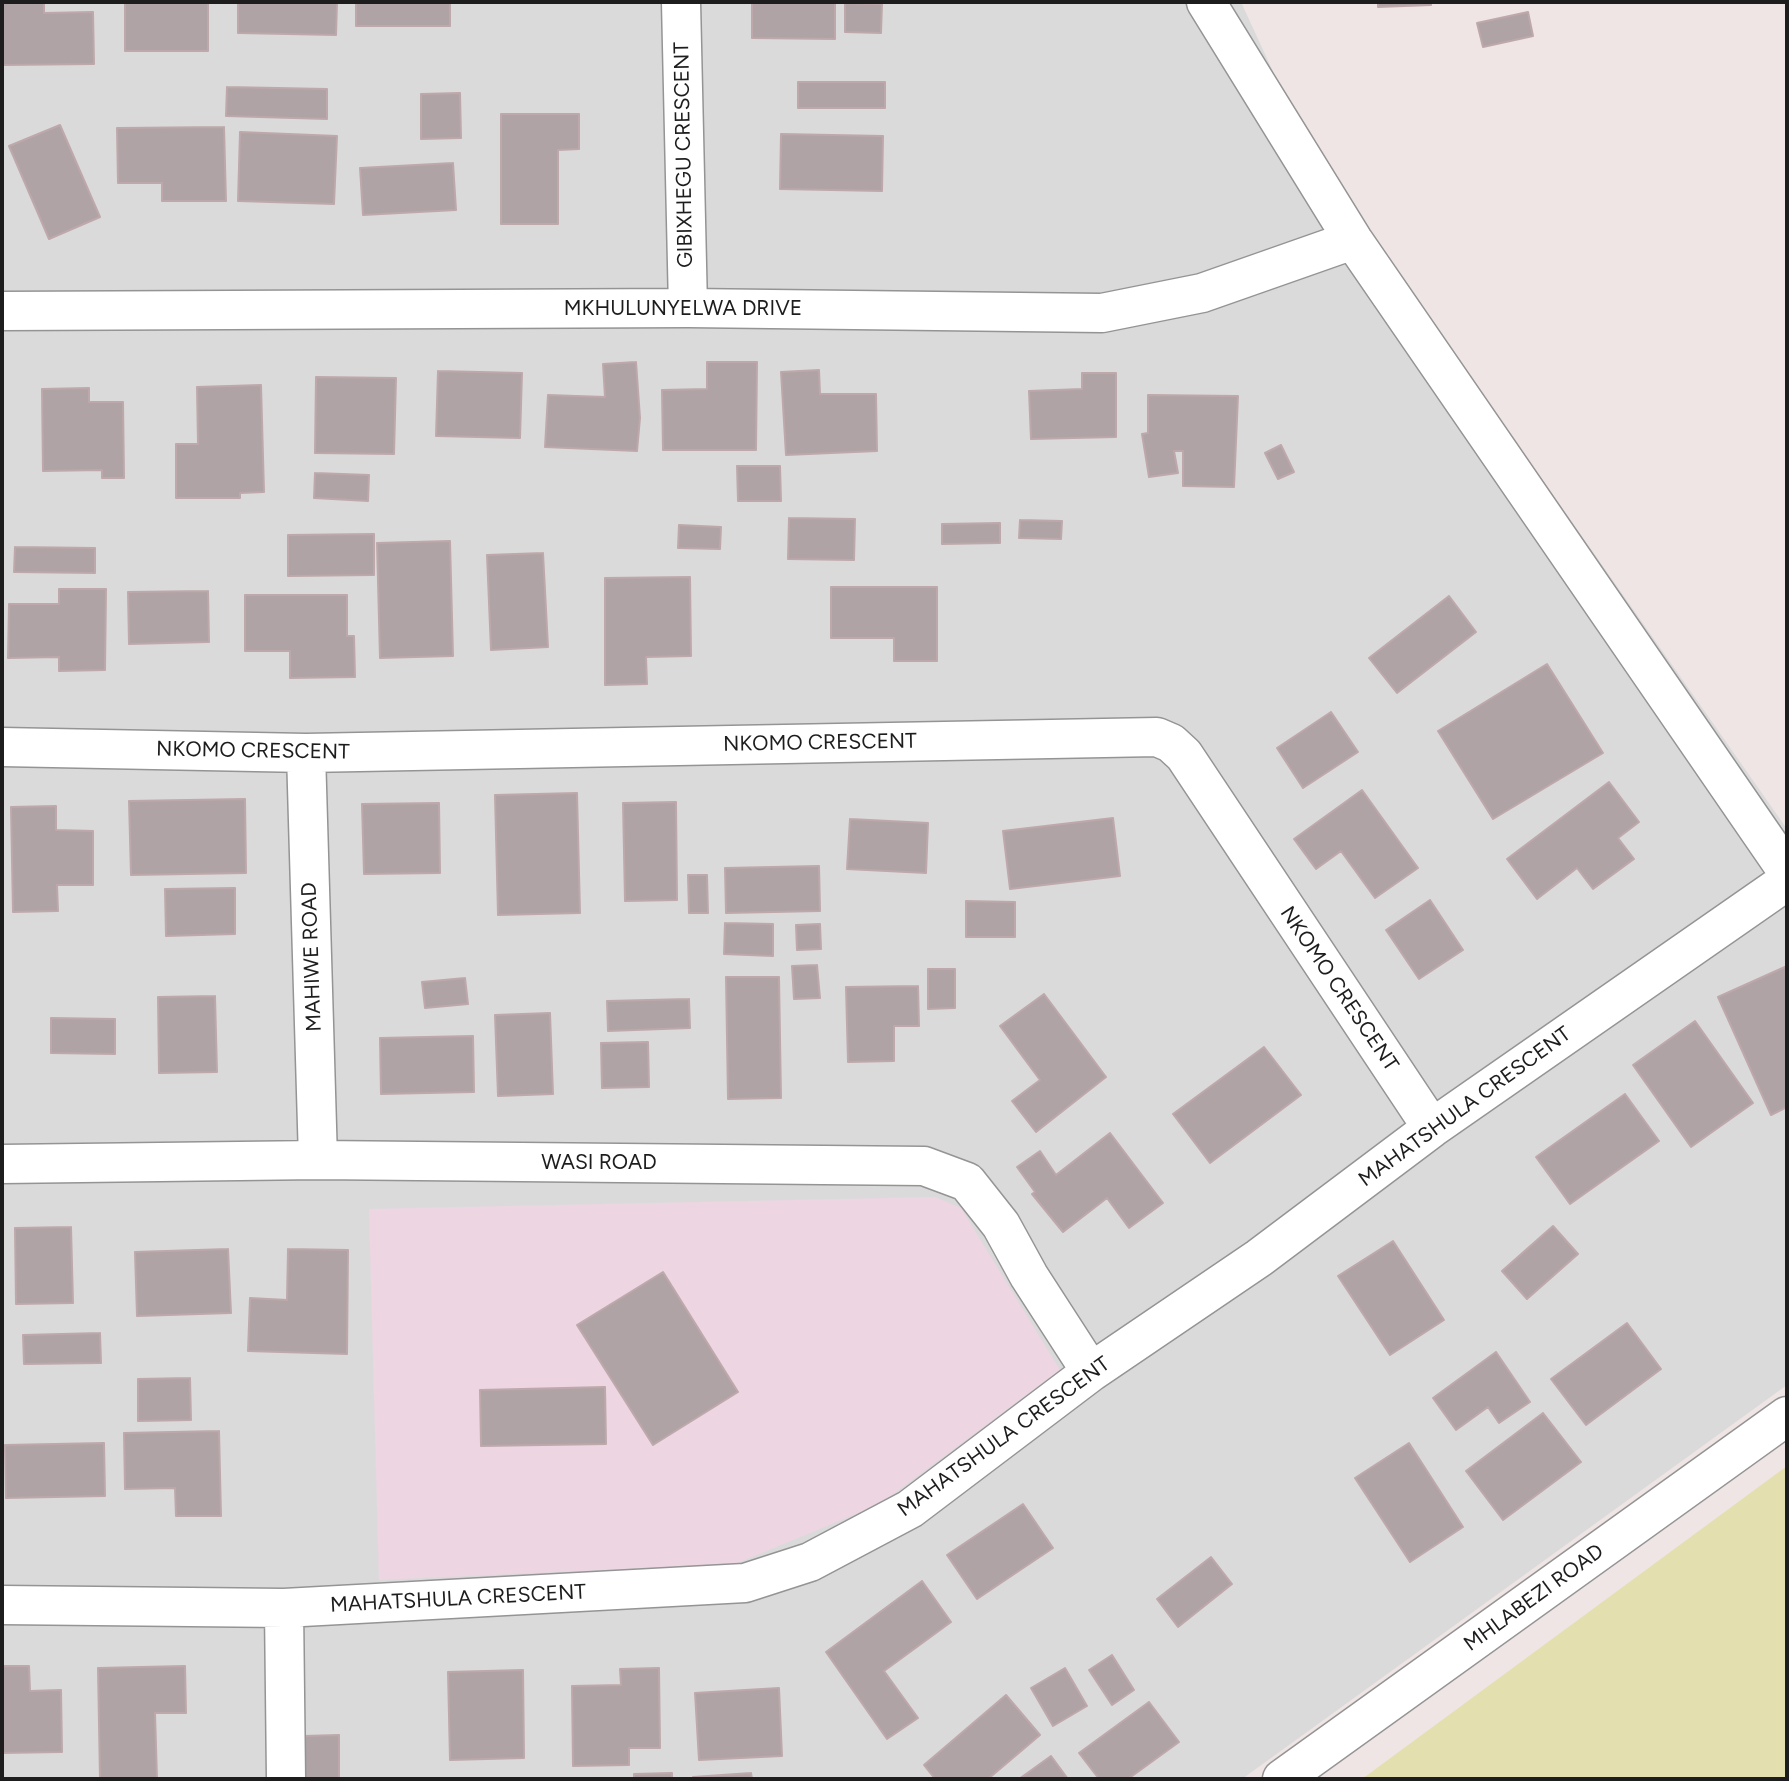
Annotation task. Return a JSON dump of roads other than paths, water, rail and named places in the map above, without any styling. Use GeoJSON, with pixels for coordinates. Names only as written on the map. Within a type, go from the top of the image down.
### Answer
{"type":"FeatureCollection","features":[{"type":"Feature","properties":{"kind":"street","name":"GIBIXHEGU CRESCENT"},"geometry":{"type":"LineString","coordinates":[[681,2],[688,308]]}},
{"type":"Feature","properties":{"kind":"street"},"geometry":{"type":"LineString","coordinates":[[1206,2],[1353,240],[1787,871]]}},
{"type":"Feature","properties":{"kind":"street","name":"MKHULUNYELWA DRIVE"},"geometry":{"type":"LineString","coordinates":[[2,312],[688,308],[1102,313],[1202,293],[1353,240]]}},
{"type":"Feature","properties":{"kind":"street","name":"NKOMO CRESCENT"},"geometry":{"type":"LineString","coordinates":[[2,747],[306,753],[1157,737],[1171,743],[1184,755],[1432,1128]]}},
{"type":"Feature","properties":{"kind":"street","name":"MAHIWE ROAD"},"geometry":{"type":"LineString","coordinates":[[306,753],[318,1160]]}},
{"type":"Feature","properties":{"kind":"street","name":"MAHATSHULA CRESCENT"},"geometry":{"type":"LineString","coordinates":[[2,1605],[284,1608],[745,1583],[810,1562],[910,1509],[1091,1372],[1259,1258],[1432,1128],[1787,881]]}},
{"type":"Feature","properties":{"kind":"street","name":"WASI ROAD"},"geometry":{"type":"LineString","coordinates":[[2,1164],[318,1160],[924,1166],[967,1182],[1002,1225],[1029,1276],[1091,1372]]}},
{"type":"Feature","properties":{"kind":"street","name":"MHLABEZI ROAD"},"geometry":{"type":"LineString","coordinates":[[1282,1779],[1787,1416]]}},
{"type":"Feature","properties":{"kind":"street"},"geometry":{"type":"LineString","coordinates":[[284,1608],[286,1779]]}}]}
